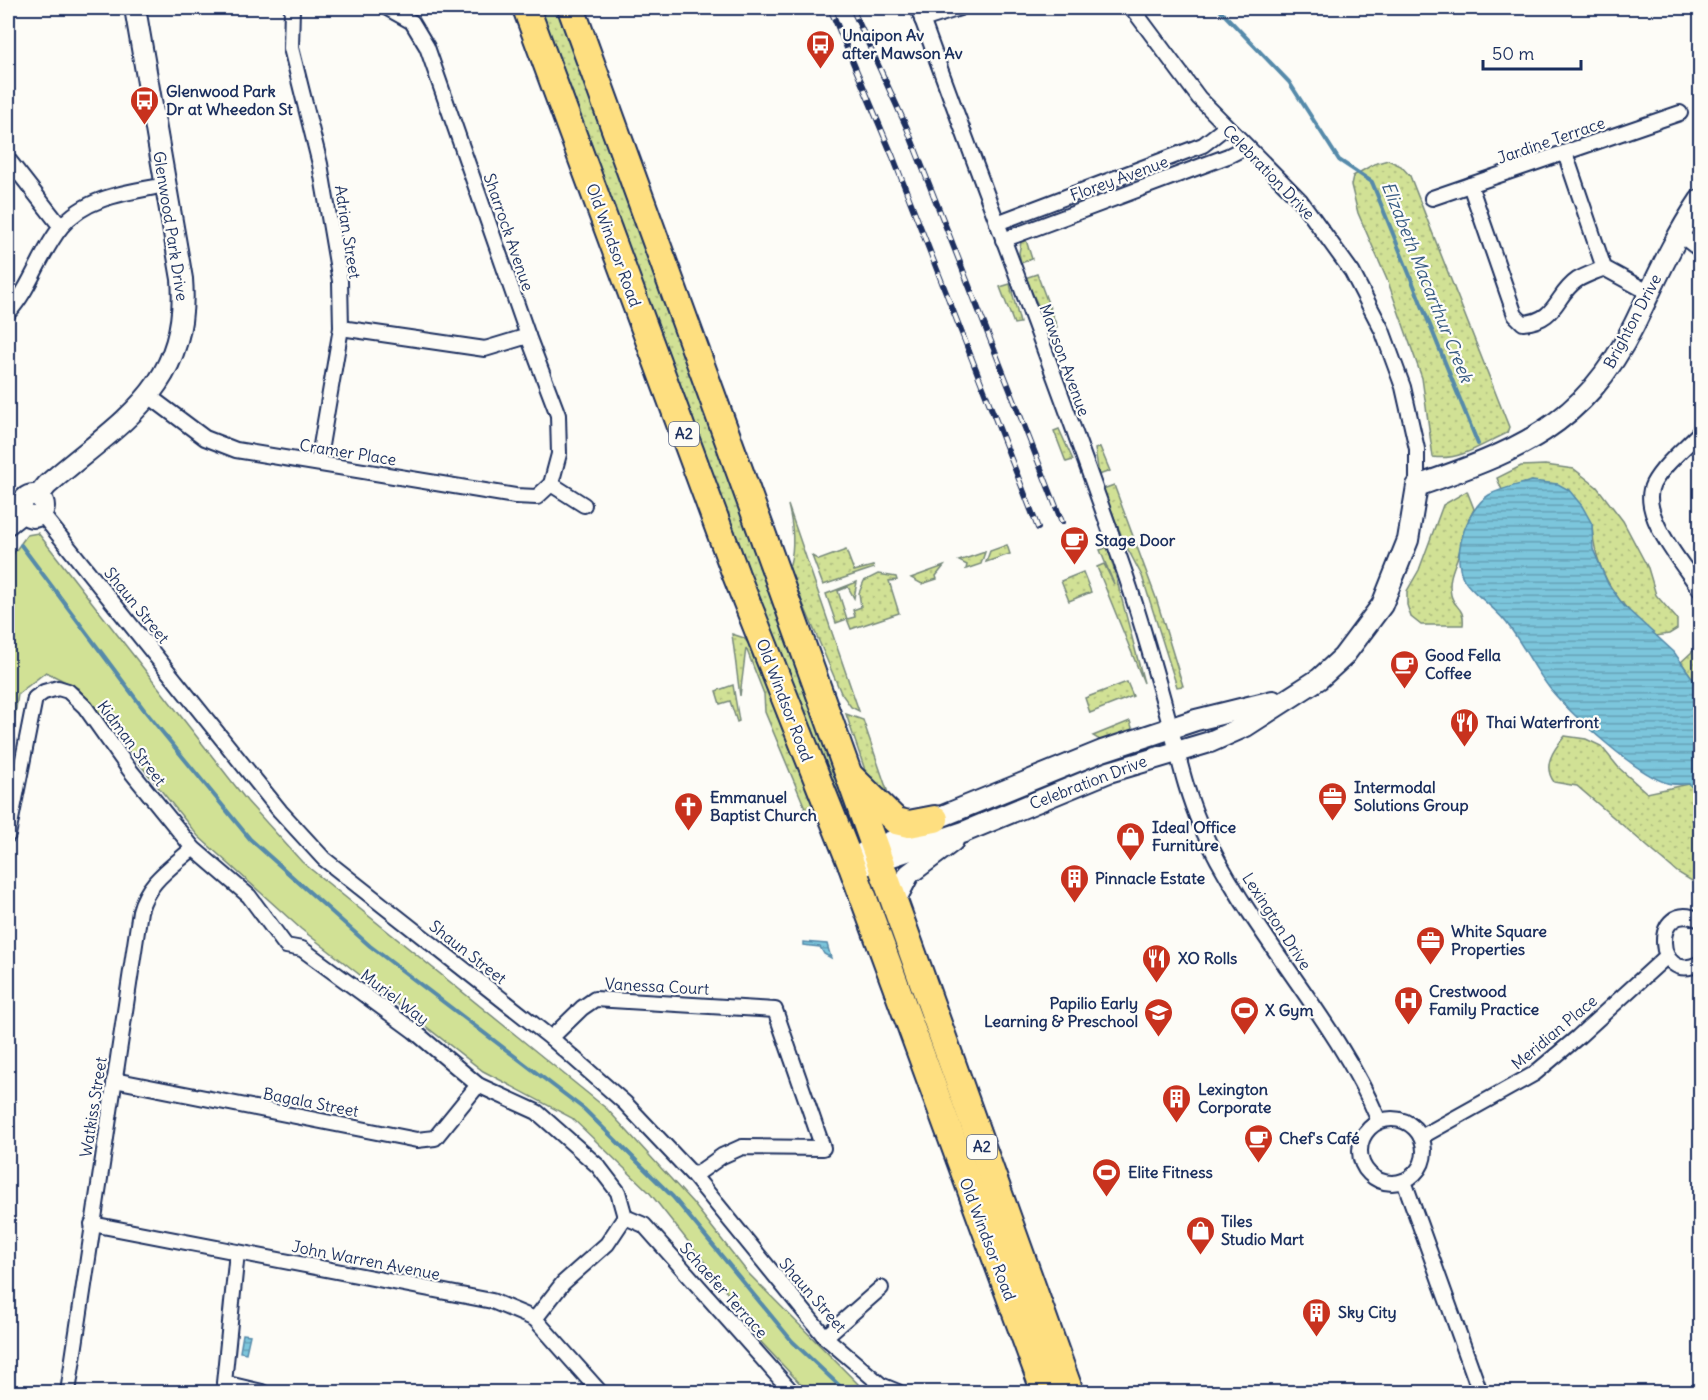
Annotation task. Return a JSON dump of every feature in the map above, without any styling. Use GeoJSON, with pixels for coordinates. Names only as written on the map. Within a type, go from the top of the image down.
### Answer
{"type":"FeatureCollection","features":[{"type":"Feature","properties":{"kind":"highway","name":"Old Windsor Road"},"geometry":{"type":"LineString","coordinates":[[526,8],[736,575],[850,864],[1045,1392]]}},
{"type":"Feature","properties":{"kind":"highway","name":"Old Windsor Road"},"geometry":{"type":"LineString","coordinates":[[571,8],[895,901],[1070,1392]]}},
{"type":"Feature","properties":{"kind":"highway"},"geometry":{"type":"LineString","coordinates":[[848,774],[896,821],[909,824],[934,819]]}},
{"type":"Feature","properties":{"kind":"street","name":"Glenwood Park Drive"},"geometry":{"type":"LineString","coordinates":[[8,524],[34,507],[47,485],[149,396],[172,359],[183,310],[182,279],[135,8]]}},
{"type":"Feature","properties":{"kind":"street","name":"Adrian Street"},"geometry":{"type":"LineString","coordinates":[[292,8],[291,48],[320,164],[340,281],[341,328],[318,464]]}},
{"type":"Feature","properties":{"kind":"street","name":"Sharrock Avenue"},"geometry":{"type":"LineString","coordinates":[[387,8],[412,22],[427,47],[558,415],[559,454],[551,484]]}},
{"type":"Feature","properties":{"kind":"street"},"geometry":{"type":"LineString","coordinates":[[920,14],[960,8]]}},
{"type":"Feature","properties":{"kind":"street","name":"Celebration Drive"},"geometry":{"type":"LineString","coordinates":[[877,854],[964,832],[1099,776],[1210,742],[1246,726],[1319,679],[1343,657],[1382,605],[1408,540],[1417,486],[1417,449],[1412,419],[1382,330],[1352,272],[1300,200],[1226,127],[1175,68],[1132,8]]}},
{"type":"Feature","properties":{"kind":"street","name":"Mawson Avenue"},"geometry":{"type":"LineString","coordinates":[[920,14],[1120,558],[1170,728]]}},
{"type":"Feature","properties":{"kind":"street","name":"Jardine Terrace"},"geometry":{"type":"LineString","coordinates":[[1432,198],[1680,113]]}},
{"type":"Feature","properties":{"kind":"street","name":"Florey Avenue"},"geometry":{"type":"LineString","coordinates":[[997,223],[1203,145],[1226,127]]}},
{"type":"Feature","properties":{"kind":"street","name":"Florey Avenue"},"geometry":{"type":"LineString","coordinates":[[1003,240],[1228,156],[1246,147]]}},
{"type":"Feature","properties":{"kind":"street"},"geometry":{"type":"LineString","coordinates":[[1565,153],[1604,268],[1648,292]]}},
{"type":"Feature","properties":{"kind":"street"},"geometry":{"type":"LineString","coordinates":[[8,159],[61,227]]}},
{"type":"Feature","properties":{"kind":"street"},"geometry":{"type":"LineString","coordinates":[[1470,185],[1515,315],[1523,323],[1535,322],[1548,315],[1577,280],[1604,268]]}},
{"type":"Feature","properties":{"kind":"street"},"geometry":{"type":"LineString","coordinates":[[8,313],[19,301],[61,227],[93,202],[121,194],[166,186]]}},
{"type":"Feature","properties":{"kind":"street","name":"Brighton Drive"},"geometry":{"type":"LineString","coordinates":[[1417,486],[1487,462],[1524,445],[1555,425],[1597,385],[1633,327],[1678,233],[1701,200]]}},
{"type":"Feature","properties":{"kind":"street"},"geometry":{"type":"LineString","coordinates":[[1678,233],[1701,250]]}},
{"type":"Feature","properties":{"kind":"street"},"geometry":{"type":"LineString","coordinates":[[341,328],[485,348],[528,336]]}},
{"type":"Feature","properties":{"kind":"street","name":"Cramer Place"},"geometry":{"type":"LineString","coordinates":[[149,396],[205,438],[236,450],[515,495],[537,497],[551,484]]}},
{"type":"Feature","properties":{"kind":"street"},"geometry":{"type":"LineString","coordinates":[[1701,432],[1657,478],[1649,502],[1653,517],[1701,590]]}},
{"type":"Feature","properties":{"kind":"street"},"geometry":{"type":"LineString","coordinates":[[551,484],[584,506]]}},
{"type":"Feature","properties":{"kind":"street","name":"Shaun Street"},"geometry":{"type":"LineString","coordinates":[[34,507],[280,810],[324,860],[551,1038],[625,1103],[694,1176],[825,1337],[881,1385],[898,1392]]}},
{"type":"Feature","properties":{"kind":"street","name":"Kidman Street"},"geometry":{"type":"LineString","coordinates":[[8,835],[35,698],[44,692],[58,688],[68,691],[85,707],[129,768],[193,848],[249,896],[286,946]]}},
{"type":"Feature","properties":{"kind":"street","name":"Celebration Drive"},"geometry":{"type":"LineString","coordinates":[[877,854],[934,819],[1102,751],[1170,728],[1293,696]]}},
{"type":"Feature","properties":{"kind":"street","name":"Lexington Drive"},"geometry":{"type":"LineString","coordinates":[[1170,728],[1186,790],[1214,851],[1245,904],[1329,1030],[1358,1078],[1379,1121]]}},
{"type":"Feature","properties":{"kind":"street"},"geometry":{"type":"LineString","coordinates":[[895,901],[909,874],[964,832]]}},
{"type":"Feature","properties":{"kind":"street","name":"Watkiss Street"},"geometry":{"type":"LineString","coordinates":[[68,1392],[144,896],[152,884],[193,848]]}},
{"type":"Feature","properties":{"kind":"street"},"geometry":{"type":"LineString","coordinates":[[850,864],[877,854]]}},
{"type":"Feature","properties":{"kind":"street"},"geometry":{"type":"LineString","coordinates":[[1701,920],[1687,916],[1680,918],[1667,927],[1663,941],[1667,956],[1680,966],[1689,967],[1701,963]]}},
{"type":"Feature","properties":{"kind":"street","name":"Muriel Way"},"geometry":{"type":"LineString","coordinates":[[286,946],[302,949],[414,1031],[478,1085],[537,1112],[597,1166],[618,1192],[625,1217]]}},
{"type":"Feature","properties":{"kind":"street","name":"Meridian Place"},"geometry":{"type":"LineString","coordinates":[[1421,1137],[1534,1074],[1667,956]]}},
{"type":"Feature","properties":{"kind":"street","name":"Vanessa Court"},"geometry":{"type":"LineString","coordinates":[[551,1038],[582,1008],[595,999],[775,1010],[823,1148],[742,1147],[722,1156],[694,1176]]}},
{"type":"Feature","properties":{"kind":"street","name":"Bagala Street"},"geometry":{"type":"LineString","coordinates":[[114,1080],[417,1140],[435,1138],[478,1085]]}},
{"type":"Feature","properties":{"kind":"street"},"geometry":{"type":"LineString","coordinates":[[1396,1119],[1406,1122],[1421,1137],[1424,1148],[1419,1169],[1404,1181],[1387,1182],[1376,1178],[1362,1165],[1361,1143],[1366,1132],[1379,1121],[1396,1119]]}},
{"type":"Feature","properties":{"kind":"street"},"geometry":{"type":"LineString","coordinates":[[1404,1181],[1480,1392]]}},
{"type":"Feature","properties":{"kind":"street"},"geometry":{"type":"LineString","coordinates":[[535,1319],[563,1283],[607,1244],[625,1217]]}},
{"type":"Feature","properties":{"kind":"street","name":"Schaefer Terrace"},"geometry":{"type":"LineString","coordinates":[[625,1217],[644,1225],[792,1392]]}},
{"type":"Feature","properties":{"kind":"street","name":"John Warren Avenue"},"geometry":{"type":"LineString","coordinates":[[92,1224],[488,1300],[535,1319],[600,1392]]}},
{"type":"Feature","properties":{"kind":"street"},"geometry":{"type":"LineString","coordinates":[[237,1252],[224,1383],[262,1392]]}},
{"type":"Feature","properties":{"kind":"street"},"geometry":{"type":"LineString","coordinates":[[825,1337],[881,1288]]}},
{"type":"Feature","properties":{"kind":"green space"},"geometry":{"type":"Polygon","coordinates":[[[535,8],[558,8],[861,839],[856,841],[841,821],[535,8]]]}},
{"type":"Feature","properties":{"kind":"green space"},"geometry":{"type":"Polygon","coordinates":[[[1388,160],[1401,166],[1410,176],[1509,427],[1507,433],[1462,454],[1443,458],[1433,457],[1422,378],[1388,282],[1358,213],[1351,185],[1353,176],[1374,164],[1388,160]]]}},
{"type":"Feature","properties":{"kind":"green space"},"geometry":{"type":"Polygon","coordinates":[[[1026,240],[1032,259],[1021,263],[1019,253],[1021,242],[1026,240]]]}},
{"type":"Feature","properties":{"kind":"green space"},"geometry":{"type":"Polygon","coordinates":[[[1037,274],[1057,327],[1050,330],[1025,278],[1037,274]]]}},
{"type":"Feature","properties":{"kind":"green space"},"geometry":{"type":"Polygon","coordinates":[[[1010,284],[1020,323],[1014,324],[1000,287],[1010,284]]]}},
{"type":"Feature","properties":{"kind":"green space"},"geometry":{"type":"Polygon","coordinates":[[[1059,429],[1073,460],[1066,462],[1054,431],[1059,429]]]}},
{"type":"Feature","properties":{"kind":"green space"},"geometry":{"type":"Polygon","coordinates":[[[1100,447],[1110,471],[1099,475],[1095,449],[1100,447]]]}},
{"type":"Feature","properties":{"kind":"green space"},"geometry":{"type":"Polygon","coordinates":[[[1545,465],[1574,469],[1597,487],[1623,521],[1648,568],[1656,595],[1677,619],[1677,629],[1669,634],[1656,636],[1620,600],[1603,573],[1592,524],[1532,481],[1502,490],[1497,478],[1521,466],[1545,465]]]}},
{"type":"Feature","properties":{"kind":"green space"},"geometry":{"type":"Polygon","coordinates":[[[1114,485],[1156,598],[1183,686],[1177,687],[1142,576],[1124,542],[1103,489],[1114,485]]]}},
{"type":"Feature","properties":{"kind":"green space"},"geometry":{"type":"Polygon","coordinates":[[[1467,491],[1474,509],[1465,529],[1450,582],[1452,599],[1461,611],[1463,625],[1421,625],[1411,617],[1407,605],[1407,591],[1419,570],[1443,505],[1467,491]]]}},
{"type":"Feature","properties":{"kind":"green space"},"geometry":{"type":"Polygon","coordinates":[[[788,505],[859,711],[851,707],[841,693],[787,566],[792,557],[793,542],[788,505]]]}},
{"type":"Feature","properties":{"kind":"green space"},"geometry":{"type":"Polygon","coordinates":[[[38,533],[247,801],[302,862],[607,1109],[693,1203],[748,1273],[866,1392],[808,1392],[761,1342],[717,1278],[649,1192],[572,1118],[483,1071],[301,929],[198,836],[78,688],[46,672],[18,694],[8,766],[8,561],[27,535],[38,533]]]}},
{"type":"Feature","properties":{"kind":"green space"},"geometry":{"type":"Polygon","coordinates":[[[1007,545],[1010,554],[986,562],[990,551],[1007,545]]]}},
{"type":"Feature","properties":{"kind":"green space"},"geometry":{"type":"Polygon","coordinates":[[[1108,547],[1144,683],[1097,567],[1104,564],[1114,584],[1100,550],[1108,547]]]}},
{"type":"Feature","properties":{"kind":"green space"},"geometry":{"type":"Polygon","coordinates":[[[846,550],[854,571],[873,566],[874,568],[823,585],[812,556],[819,560],[846,550]]]}},
{"type":"Feature","properties":{"kind":"green space"},"geometry":{"type":"Polygon","coordinates":[[[985,552],[981,564],[966,569],[967,565],[959,561],[985,552]]]}},
{"type":"Feature","properties":{"kind":"green space"},"geometry":{"type":"Polygon","coordinates":[[[944,566],[936,576],[937,579],[922,584],[911,578],[944,566]]]}},
{"type":"Feature","properties":{"kind":"green space"},"geometry":{"type":"Polygon","coordinates":[[[1083,572],[1091,592],[1069,601],[1061,581],[1083,572]]]}},
{"type":"Feature","properties":{"kind":"green space"},"geometry":{"type":"Polygon","coordinates":[[[878,574],[896,577],[897,580],[889,581],[899,613],[851,629],[847,619],[855,617],[853,610],[861,607],[859,593],[864,581],[878,574]]]}},
{"type":"Feature","properties":{"kind":"green space"},"geometry":{"type":"Polygon","coordinates":[[[857,582],[854,598],[848,587],[838,591],[847,619],[836,623],[826,594],[857,582]]]}},
{"type":"Feature","properties":{"kind":"green space"},"geometry":{"type":"Polygon","coordinates":[[[732,634],[744,638],[753,649],[816,811],[808,815],[765,712],[764,694],[746,648],[740,696],[732,634]]]}},
{"type":"Feature","properties":{"kind":"green space"},"geometry":{"type":"Polygon","coordinates":[[[1693,651],[1700,651],[1700,689],[1681,662],[1693,651]]]}},
{"type":"Feature","properties":{"kind":"green space"},"geometry":{"type":"Polygon","coordinates":[[[1127,682],[1133,696],[1090,713],[1085,698],[1127,682]]]}},
{"type":"Feature","properties":{"kind":"green space"},"geometry":{"type":"Polygon","coordinates":[[[733,685],[739,721],[737,722],[730,701],[720,704],[716,691],[733,685]]]}},
{"type":"Feature","properties":{"kind":"green space"},"geometry":{"type":"Polygon","coordinates":[[[846,714],[863,720],[888,793],[898,812],[867,776],[846,714]]]}},
{"type":"Feature","properties":{"kind":"green space"},"geometry":{"type":"Polygon","coordinates":[[[1130,721],[1133,731],[1103,742],[1093,736],[1130,721]]]}},
{"type":"Feature","properties":{"kind":"green space"},"geometry":{"type":"Polygon","coordinates":[[[1565,736],[1586,739],[1601,746],[1619,768],[1647,793],[1689,784],[1700,795],[1700,811],[1692,820],[1700,826],[1700,886],[1677,872],[1577,786],[1554,782],[1549,770],[1550,758],[1565,736]]]}},
{"type":"Feature","properties":{"kind":"water"},"geometry":{"type":"Polygon","coordinates":[[[1532,481],[1558,484],[1569,490],[1582,506],[1592,524],[1593,549],[1608,584],[1624,606],[1674,652],[1700,689],[1700,795],[1689,784],[1669,784],[1639,768],[1589,728],[1551,690],[1506,622],[1467,584],[1459,563],[1460,550],[1462,536],[1473,512],[1489,495],[1532,481]]]}},
{"type":"Feature","properties":{"kind":"water"},"geometry":{"type":"Polygon","coordinates":[[[803,942],[827,944],[831,958],[824,954],[820,947],[803,945],[803,942]]]}},
{"type":"Feature","properties":{"kind":"water"},"geometry":{"type":"Polygon","coordinates":[[[243,1334],[250,1335],[246,1353],[240,1352],[243,1334]]]}},
{"type":"Feature","properties":{"kind":"waterway","name":"Elizabeth Macarthur Creek"},"geometry":{"type":"LineString","coordinates":[[1218,8],[1289,82],[1339,160],[1372,182],[1478,444]]}},
{"type":"Feature","properties":{"kind":"waterway"},"geometry":{"type":"LineString","coordinates":[[21,545],[145,711],[250,839],[370,946],[584,1109],[673,1197],[792,1341],[846,1392]]}},
{"type":"Feature","properties":{"kind":"railway"},"geometry":{"type":"LineString","coordinates":[[830,8],[893,157],[1038,528]]}},
{"type":"Feature","properties":{"kind":"railway"},"geometry":{"type":"LineString","coordinates":[[852,8],[907,128],[1062,522]]}},
{"type":"Feature","properties":{"kind":"place","name":"Unaipon Av after Mawson Av"},"geometry":{"type":"Point","coordinates":[821,70]}},
{"type":"Feature","properties":{"kind":"place","name":"Glenwood Park Dr at Wheedon St"},"geometry":{"type":"Point","coordinates":[145,126]}},
{"type":"Feature","properties":{"kind":"place","name":"Stage Door"},"geometry":{"type":"Point","coordinates":[1074,566]}},
{"type":"Feature","properties":{"kind":"place","name":"Good Fella Coffee"},"geometry":{"type":"Point","coordinates":[1404,690]}},
{"type":"Feature","properties":{"kind":"place","name":"Thai Waterfront"},"geometry":{"type":"Point","coordinates":[1465,748]}},
{"type":"Feature","properties":{"kind":"place","name":"Intermodal Solutions Group"},"geometry":{"type":"Point","coordinates":[1333,822]}},
{"type":"Feature","properties":{"kind":"place","name":"Emmanuel Baptist Church"},"geometry":{"type":"Point","coordinates":[689,832]}},
{"type":"Feature","properties":{"kind":"place","name":"Ideal Office Furniture"},"geometry":{"type":"Point","coordinates":[1131,862]}},
{"type":"Feature","properties":{"kind":"place","name":"Pinnacle Estate"},"geometry":{"type":"Point","coordinates":[1074,904]}},
{"type":"Feature","properties":{"kind":"place","name":"White Square Properties"},"geometry":{"type":"Point","coordinates":[1430,966]}},
{"type":"Feature","properties":{"kind":"place","name":"XO Rolls"},"geometry":{"type":"Point","coordinates":[1157,984]}},
{"type":"Feature","properties":{"kind":"place","name":"Crestwood Family Practice"},"geometry":{"type":"Point","coordinates":[1408,1026]}},
{"type":"Feature","properties":{"kind":"place","name":"X Gym"},"geometry":{"type":"Point","coordinates":[1244,1036]}},
{"type":"Feature","properties":{"kind":"place","name":"Papilio Early Learning & Preschool"},"geometry":{"type":"Point","coordinates":[1159,1038]}},
{"type":"Feature","properties":{"kind":"place","name":"Lexington Corporate"},"geometry":{"type":"Point","coordinates":[1177,1124]}},
{"type":"Feature","properties":{"kind":"place","name":"Chef's Café"},"geometry":{"type":"Point","coordinates":[1258,1164]}},
{"type":"Feature","properties":{"kind":"place","name":"Elite Fitness"},"geometry":{"type":"Point","coordinates":[1107,1198]}},
{"type":"Feature","properties":{"kind":"place","name":"Tiles Studio Mart"},"geometry":{"type":"Point","coordinates":[1200,1256]}},
{"type":"Feature","properties":{"kind":"place","name":"Sky City"},"geometry":{"type":"Point","coordinates":[1317,1338]}}]}
